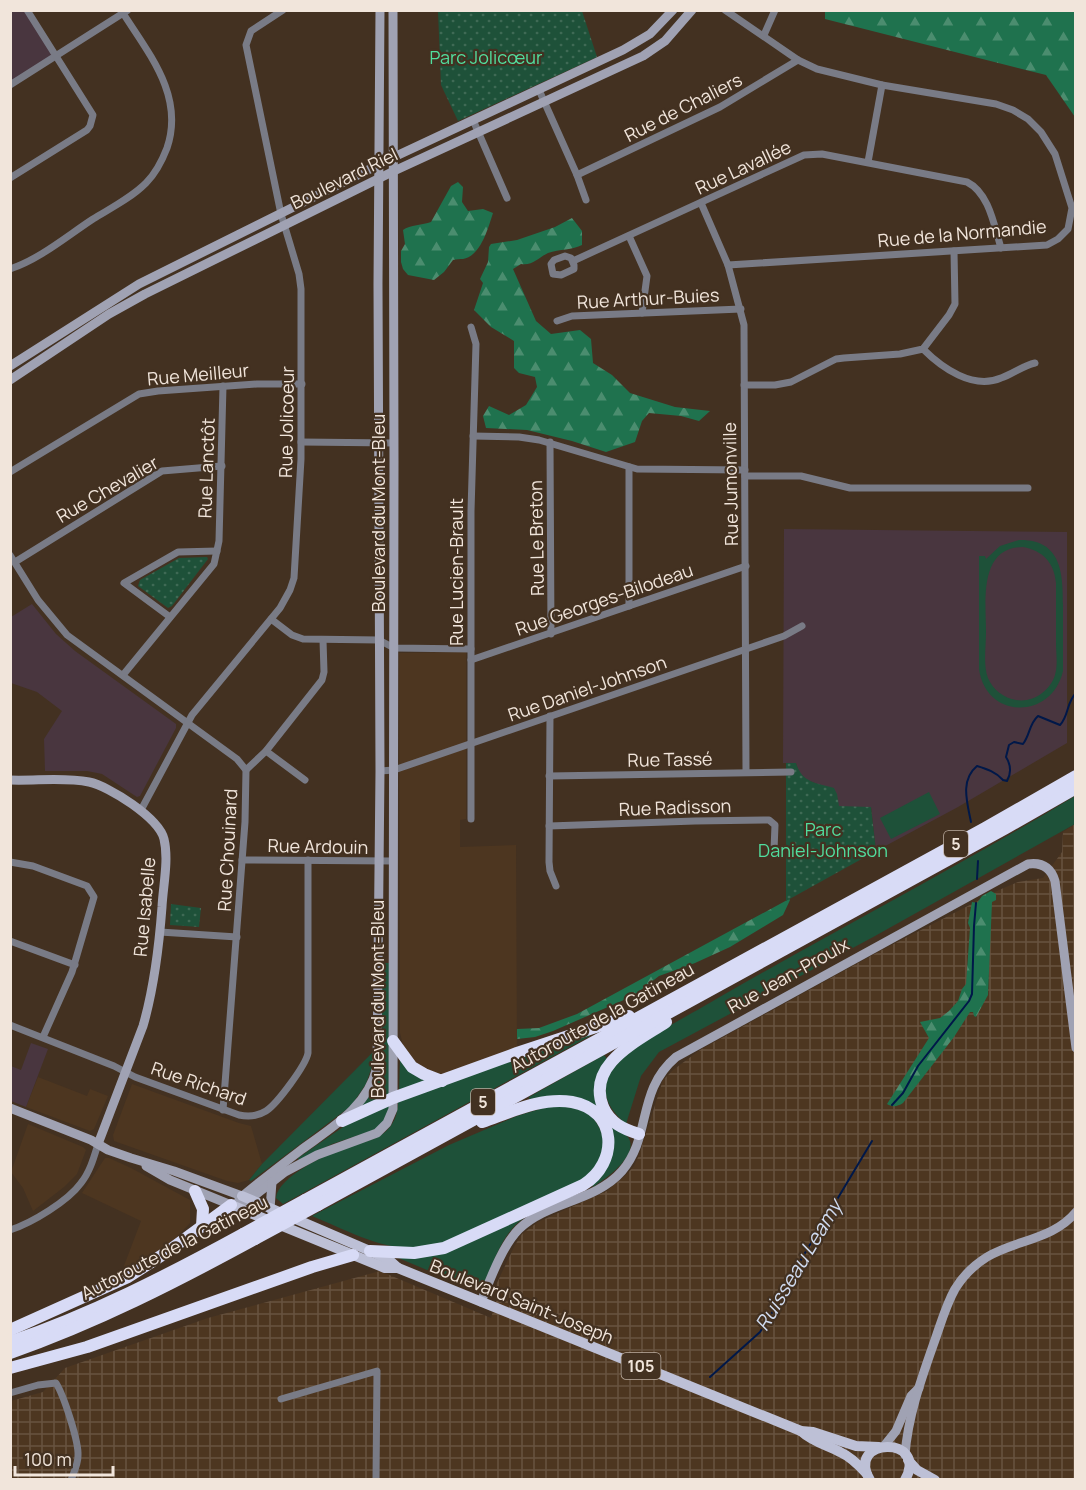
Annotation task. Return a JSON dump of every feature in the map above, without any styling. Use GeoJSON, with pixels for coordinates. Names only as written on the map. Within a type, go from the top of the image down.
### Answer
{"type":"FeatureCollection","features":[{"type":"Feature","properties":{"kind":"highway","name":"Autoroute de la Gatineau"},"geometry":{"type":"LineString","coordinates":[[10,1342],[71,1319],[136,1290],[243,1234],[1076,776]]}},
{"type":"Feature","properties":{"kind":"highway","name":"Autoroute de la Gatineau"},"geometry":{"type":"LineString","coordinates":[[10,1353],[131,1304],[255,1239],[1076,788]]}},
{"type":"Feature","properties":{"kind":"highway"},"geometry":{"type":"LineString","coordinates":[[639,1134],[618,1125],[605,1110],[600,1087],[605,1069],[620,1053],[719,986]]}},
{"type":"Feature","properties":{"kind":"highway"},"geometry":{"type":"LineString","coordinates":[[342,1121],[393,1098],[661,1005]]}},
{"type":"Feature","properties":{"kind":"highway"},"geometry":{"type":"LineString","coordinates":[[393,1041],[412,1067],[442,1081]]}},
{"type":"Feature","properties":{"kind":"highway"},"geometry":{"type":"LineString","coordinates":[[370,1251],[424,1252],[457,1243],[588,1182],[603,1167],[609,1148],[607,1133],[598,1116],[585,1106],[568,1101],[530,1105],[447,1134]]}},
{"type":"Feature","properties":{"kind":"highway"},"geometry":{"type":"LineString","coordinates":[[195,1191],[203,1209],[202,1226]]}},
{"type":"Feature","properties":{"kind":"highway"},"geometry":{"type":"LineString","coordinates":[[10,1330],[128,1277],[161,1257],[231,1205]]}},
{"type":"Feature","properties":{"kind":"highway"},"geometry":{"type":"LineString","coordinates":[[10,1368],[87,1347],[353,1255]]}},
{"type":"Feature","properties":{"kind":"main road","name":"Boulevard Saint-Joseph"},"geometry":{"type":"LineString","coordinates":[[245,1198],[370,1251],[398,1268],[801,1431],[811,1439],[853,1460],[869,1478]]}},
{"type":"Feature","properties":{"kind":"main road","name":"Boulevard Saint-Joseph"},"geometry":{"type":"LineString","coordinates":[[231,1205],[385,1268],[398,1268]]}},
{"type":"Feature","properties":{"kind":"main road","name":"Boulevard Saint-Joseph"},"geometry":{"type":"LineString","coordinates":[[801,1431],[813,1432],[856,1446],[881,1446]]}},
{"type":"Feature","properties":{"kind":"main road","name":"105"},"geometry":{"type":"LineString","coordinates":[[869,1478],[866,1467],[869,1455],[881,1446],[898,1448],[917,1470],[935,1479]]}},
{"type":"Feature","properties":{"kind":"main road"},"geometry":{"type":"LineString","coordinates":[[905,1479],[909,1467],[907,1458]]}},
{"type":"Feature","properties":{"kind":"street"},"geometry":{"type":"LineString","coordinates":[[10,178],[87,130],[92,120],[90,109],[27,10]]}},
{"type":"Feature","properties":{"kind":"street","name":"Rue Jolicoeur"},"geometry":{"type":"LineString","coordinates":[[141,810],[187,723],[271,619],[286,598],[294,578],[301,442],[301,282],[280,214],[246,45],[251,30],[283,10]]}},
{"type":"Feature","properties":{"kind":"street","name":"Boulevard du Mont-Bleu"},"geometry":{"type":"LineString","coordinates":[[245,1198],[342,1121],[364,1097],[377,1067],[380,771],[380,10]]}},
{"type":"Feature","properties":{"kind":"street","name":"Boulevard du Mont-Bleu"},"geometry":{"type":"LineString","coordinates":[[231,1205],[317,1155],[379,1131],[391,1116],[393,1098],[394,770],[393,10]]}},
{"type":"Feature","properties":{"kind":"street","name":"Boulevard Riel"},"geometry":{"type":"LineString","coordinates":[[10,366],[139,284],[394,157],[638,42],[660,26],[673,10]]}},
{"type":"Feature","properties":{"kind":"street","name":"Boulevard Riel"},"geometry":{"type":"LineString","coordinates":[[10,380],[110,314],[145,294],[394,171],[643,56],[665,41],[692,10]]}},
{"type":"Feature","properties":{"kind":"street","name":"Rue de la Normandie"},"geometry":{"type":"LineString","coordinates":[[725,10],[798,60],[818,69],[882,85],[996,104],[1021,114],[1041,132],[1055,154],[1072,208],[1070,222],[1064,234],[1047,245],[728,264]]}},
{"type":"Feature","properties":{"kind":"street"},"geometry":{"type":"LineString","coordinates":[[764,35],[775,10]]}},
{"type":"Feature","properties":{"kind":"street"},"geometry":{"type":"LineString","coordinates":[[10,85],[124,11],[160,70],[170,99],[172,126],[162,161],[152,177],[130,196],[33,259],[10,269]]}},
{"type":"Feature","properties":{"kind":"street","name":"Rue de Chaliers"},"geometry":{"type":"LineString","coordinates":[[577,175],[720,107],[798,60]]}},
{"type":"Feature","properties":{"kind":"street"},"geometry":{"type":"LineString","coordinates":[[868,162],[882,85]]}},
{"type":"Feature","properties":{"kind":"street"},"geometry":{"type":"LineString","coordinates":[[539,90],[586,200]]}},
{"type":"Feature","properties":{"kind":"street"},"geometry":{"type":"LineString","coordinates":[[473,120],[507,198]]}},
{"type":"Feature","properties":{"kind":"street","name":"Rue Lavallée"},"geometry":{"type":"LineString","coordinates":[[573,261],[804,155],[822,154],[960,179],[974,185],[983,195],[1000,248]]}},
{"type":"Feature","properties":{"kind":"street","name":"Rue Jumonville"},"geometry":{"type":"LineString","coordinates":[[701,203],[728,264],[744,325],[746,772]]}},
{"type":"Feature","properties":{"kind":"street"},"geometry":{"type":"LineString","coordinates":[[629,236],[647,276],[642,313]]}},
{"type":"Feature","properties":{"kind":"street"},"geometry":{"type":"LineString","coordinates":[[744,385],[775,385],[790,382],[836,359],[900,354],[923,349],[955,304],[954,251]]}},
{"type":"Feature","properties":{"kind":"street"},"geometry":{"type":"LineString","coordinates":[[104,305],[110,314]]}},
{"type":"Feature","properties":{"kind":"street","name":"Rue Arthur-Buies"},"geometry":{"type":"LineString","coordinates":[[557,321],[572,316],[741,309]]}},
{"type":"Feature","properties":{"kind":"street","name":"Rue Lucien-Brault"},"geometry":{"type":"LineString","coordinates":[[471,327],[476,344],[471,511],[471,819]]}},
{"type":"Feature","properties":{"kind":"street"},"geometry":{"type":"LineString","coordinates":[[923,349],[944,367],[974,381],[999,379],[1024,365],[1035,363]]}},
{"type":"Feature","properties":{"kind":"street","name":"Rue Meilleur"},"geometry":{"type":"LineString","coordinates":[[10,472],[139,394],[223,386],[302,384]]}},
{"type":"Feature","properties":{"kind":"street","name":"Rue Lanctôt"},"geometry":{"type":"LineString","coordinates":[[123,675],[214,564],[217,551],[222,466],[223,386]]}},
{"type":"Feature","properties":{"kind":"street"},"geometry":{"type":"LineString","coordinates":[[473,436],[519,437],[550,442],[629,467],[650,470],[801,476],[850,488],[1028,488]]}},
{"type":"Feature","properties":{"kind":"street"},"geometry":{"type":"LineString","coordinates":[[301,442],[394,443]]}},
{"type":"Feature","properties":{"kind":"street","name":"Rue Le Breton"},"geometry":{"type":"LineString","coordinates":[[550,442],[551,634]]}},
{"type":"Feature","properties":{"kind":"street","name":"Rue Chevalier"},"geometry":{"type":"LineString","coordinates":[[13,559],[162,471],[222,466]]}},
{"type":"Feature","properties":{"kind":"street"},"geometry":{"type":"LineString","coordinates":[[629,467],[629,606]]}},
{"type":"Feature","properties":{"kind":"street"},"geometry":{"type":"LineString","coordinates":[[170,617],[124,583],[178,552],[217,551]]}},
{"type":"Feature","properties":{"kind":"street","name":"Rue Chouinard"},"geometry":{"type":"LineString","coordinates":[[13,559],[38,600],[60,628],[81,647],[237,759],[246,770],[245,822],[223,1110]]}},
{"type":"Feature","properties":{"kind":"street","name":"Rue Georges-Bilodeau"},"geometry":{"type":"LineString","coordinates":[[471,660],[746,566]]}},
{"type":"Feature","properties":{"kind":"street"},"geometry":{"type":"LineString","coordinates":[[271,619],[298,638],[379,640],[394,648],[471,649]]}},
{"type":"Feature","properties":{"kind":"street","name":"Rue Daniel-Johnson"},"geometry":{"type":"LineString","coordinates":[[380,771],[394,770],[745,650],[784,636],[802,626]]}},
{"type":"Feature","properties":{"kind":"street"},"geometry":{"type":"LineString","coordinates":[[246,770],[266,751],[322,680],[323,640]]}},
{"type":"Feature","properties":{"kind":"street"},"geometry":{"type":"LineString","coordinates":[[550,716],[550,871],[556,886]]}},
{"type":"Feature","properties":{"kind":"street"},"geometry":{"type":"LineString","coordinates":[[380,725],[394,725]]}},
{"type":"Feature","properties":{"kind":"street"},"geometry":{"type":"LineString","coordinates":[[266,751],[305,780]]}},
{"type":"Feature","properties":{"kind":"street","name":"Rue Tassé"},"geometry":{"type":"LineString","coordinates":[[549,776],[791,772]]}},
{"type":"Feature","properties":{"kind":"street","name":"Rue Isabelle"},"geometry":{"type":"LineString","coordinates":[[10,780],[89,782],[108,790],[141,810],[157,825],[164,837],[165,860],[160,932],[146,1017],[99,1144]]}},
{"type":"Feature","properties":{"kind":"street","name":"Rue Radisson"},"geometry":{"type":"LineString","coordinates":[[549,826],[769,820],[775,825],[774,850]]}},
{"type":"Feature","properties":{"kind":"street","name":"Rue Ardouin"},"geometry":{"type":"LineString","coordinates":[[242,860],[393,861]]}},
{"type":"Feature","properties":{"kind":"street","name":"Rue Richard"},"geometry":{"type":"LineString","coordinates":[[10,1025],[135,1077],[223,1110],[245,1117],[266,1111],[307,1059],[308,860]]}},
{"type":"Feature","properties":{"kind":"street"},"geometry":{"type":"LineString","coordinates":[[10,862],[33,866],[91,889],[94,897],[75,965],[43,1037]]}},
{"type":"Feature","properties":{"kind":"street","name":"Rue Jean-Proulx"},"geometry":{"type":"LineString","coordinates":[[481,1302],[507,1246],[519,1230],[535,1218],[587,1196],[610,1182],[629,1162],[655,1081],[665,1066],[676,1057],[1028,864],[1047,867],[1055,881],[1076,1048]]}},
{"type":"Feature","properties":{"kind":"street"},"geometry":{"type":"LineString","coordinates":[[160,932],[237,938]]}},
{"type":"Feature","properties":{"kind":"street"},"geometry":{"type":"LineString","coordinates":[[10,940],[75,965]]}},
{"type":"Feature","properties":{"kind":"street","name":"Boulevard Saint-Joseph"},"geometry":{"type":"LineString","coordinates":[[10,1108],[99,1144],[133,1159],[170,1180],[231,1205]]}},
{"type":"Feature","properties":{"kind":"street"},"geometry":{"type":"LineString","coordinates":[[10,1230],[37,1218],[77,1188],[85,1177],[99,1144]]}},
{"type":"Feature","properties":{"kind":"street","name":"Boulevard Saint-Joseph"},"geometry":{"type":"LineString","coordinates":[[133,1159],[174,1170],[245,1198]]}},
{"type":"Feature","properties":{"kind":"street"},"geometry":{"type":"LineString","coordinates":[[270,1209],[272,1182]]}},
{"type":"Feature","properties":{"kind":"street"},"geometry":{"type":"LineString","coordinates":[[907,1458],[909,1427],[919,1388],[950,1299],[966,1274],[989,1256],[1058,1228],[1076,1212]]}},
{"type":"Feature","properties":{"kind":"street"},"geometry":{"type":"LineString","coordinates":[[281,1399],[377,1371],[376,1479]]}},
{"type":"Feature","properties":{"kind":"street"},"geometry":{"type":"LineString","coordinates":[[10,1393],[56,1383],[63,1396],[78,1451],[71,1479]]}},
{"type":"Feature","properties":{"kind":"street"},"geometry":{"type":"LineString","coordinates":[[881,1446],[896,1431],[911,1396],[919,1388]]}},
{"type":"Feature","properties":{"kind":"shaded area"},"geometry":{"type":"Polygon","coordinates":[[[11,11],[27,11],[57,55],[11,85],[11,11]]]}},
{"type":"Feature","properties":{"kind":"shaded area"},"geometry":{"type":"Polygon","coordinates":[[[784,529],[1067,532],[1067,743],[958,807],[876,851],[871,807],[838,807],[838,799],[822,786],[805,779],[796,763],[783,763],[784,529]]]}},
{"type":"Feature","properties":{"kind":"shaded area"},"geometry":{"type":"Polygon","coordinates":[[[32,604],[56,634],[75,651],[176,724],[140,796],[137,797],[102,774],[87,771],[45,771],[44,739],[62,711],[37,692],[11,683],[11,617],[32,604]]]}},
{"type":"Feature","properties":{"kind":"shaded area"},"geometry":{"type":"Polygon","coordinates":[[[466,652],[466,819],[460,820],[460,847],[516,845],[517,1052],[451,1073],[439,1074],[419,1066],[404,1049],[400,1033],[399,653],[466,652]]]}},
{"type":"Feature","properties":{"kind":"shaded area"},"geometry":{"type":"Polygon","coordinates":[[[1075,824],[1075,1479],[11,1480],[11,1401],[43,1392],[65,1368],[208,1318],[380,1271],[491,1318],[499,1292],[495,1287],[522,1234],[538,1222],[607,1191],[634,1166],[663,1080],[673,1070],[700,1050],[880,951],[999,890],[1018,882],[1043,878],[1062,852],[1063,832],[1075,824]]]}},
{"type":"Feature","properties":{"kind":"shaded area"},"geometry":{"type":"Polygon","coordinates":[[[31,1043],[48,1049],[26,1107],[11,1101],[11,1066],[21,1070],[31,1043]]]}},
{"type":"Feature","properties":{"kind":"shaded area"},"geometry":{"type":"Polygon","coordinates":[[[38,1077],[87,1096],[90,1089],[108,1096],[94,1129],[90,1131],[26,1107],[38,1077]]]}},
{"type":"Feature","properties":{"kind":"shaded area"},"geometry":{"type":"Polygon","coordinates":[[[132,1084],[251,1126],[262,1164],[249,1180],[238,1183],[114,1141],[113,1135],[132,1084]]]}},
{"type":"Feature","properties":{"kind":"shaded area"},"geometry":{"type":"Polygon","coordinates":[[[28,1124],[86,1150],[77,1174],[33,1211],[23,1188],[11,1172],[28,1124]]]}},
{"type":"Feature","properties":{"kind":"shaded area"},"geometry":{"type":"Polygon","coordinates":[[[105,1158],[131,1168],[190,1200],[190,1223],[165,1249],[122,1271],[141,1221],[82,1193],[105,1158]]]}},
{"type":"Feature","properties":{"kind":"green space","name":"Parc Jolicœur"},"geometry":{"type":"Polygon","coordinates":[[[438,11],[582,11],[597,57],[458,121],[441,85],[438,11]]]}},
{"type":"Feature","properties":{"kind":"green space"},"geometry":{"type":"Polygon","coordinates":[[[825,11],[1075,11],[1075,117],[1046,75],[825,19],[825,11]]]}},
{"type":"Feature","properties":{"kind":"green space"},"geometry":{"type":"Polygon","coordinates":[[[458,182],[463,187],[462,202],[468,211],[483,209],[493,213],[483,240],[475,253],[463,259],[453,260],[434,280],[408,275],[401,262],[401,251],[405,244],[403,230],[431,222],[451,186],[458,182]]]}},
{"type":"Feature","properties":{"kind":"green space"},"geometry":{"type":"Polygon","coordinates":[[[572,218],[582,231],[582,245],[548,253],[513,269],[536,321],[551,334],[580,330],[591,339],[593,363],[612,375],[630,393],[675,407],[710,411],[699,421],[681,416],[649,413],[642,421],[635,442],[606,452],[527,430],[486,428],[483,416],[489,406],[509,415],[526,405],[537,387],[535,377],[519,373],[514,368],[514,341],[491,327],[474,310],[483,283],[480,279],[488,262],[489,247],[491,244],[517,240],[555,227],[572,218]]]}},
{"type":"Feature","properties":{"kind":"green space"},"geometry":{"type":"Polygon","coordinates":[[[1019,540],[1034,541],[1045,546],[1058,563],[1063,587],[1063,671],[1057,687],[1046,699],[1020,708],[1006,705],[994,698],[984,686],[979,669],[979,556],[985,556],[986,559],[1000,546],[1019,540]],[[1023,547],[1008,549],[998,556],[992,566],[986,592],[986,673],[996,690],[1016,700],[1029,700],[1045,691],[1053,681],[1056,667],[1055,576],[1050,563],[1042,555],[1023,547]]]}},
{"type":"Feature","properties":{"kind":"green space"},"geometry":{"type":"Polygon","coordinates":[[[207,557],[208,559],[172,606],[168,608],[138,586],[140,580],[179,558],[207,557]]]}},
{"type":"Feature","properties":{"kind":"green space","name":"Parc Daniel-Johnson"},"geometry":{"type":"Polygon","coordinates":[[[786,763],[796,763],[806,778],[834,788],[839,806],[871,807],[876,851],[786,901],[786,763]]]}},
{"type":"Feature","properties":{"kind":"green space"},"geometry":{"type":"Polygon","coordinates":[[[929,792],[940,814],[891,839],[880,818],[929,792]]]}},
{"type":"Feature","properties":{"kind":"green space"},"geometry":{"type":"Polygon","coordinates":[[[1075,796],[1075,824],[875,936],[659,1052],[641,1076],[626,1124],[610,1106],[605,1084],[612,1069],[632,1050],[677,1021],[1075,796]]]}},
{"type":"Feature","properties":{"kind":"green space"},"geometry":{"type":"Polygon","coordinates":[[[991,891],[996,894],[996,900],[992,902],[988,995],[976,1017],[973,1012],[970,1012],[954,1037],[903,1103],[897,1106],[889,1105],[887,1104],[929,1038],[920,1022],[940,1018],[958,1001],[966,984],[970,928],[968,923],[972,902],[977,903],[982,896],[991,891]]]}},
{"type":"Feature","properties":{"kind":"green space"},"geometry":{"type":"Polygon","coordinates":[[[789,899],[783,915],[730,947],[659,976],[633,996],[553,1031],[535,1037],[517,1039],[517,1029],[539,1028],[577,1014],[789,899]]]}},
{"type":"Feature","properties":{"kind":"green space"},"geometry":{"type":"Polygon","coordinates":[[[171,904],[201,908],[199,927],[170,925],[171,904]]]}},
{"type":"Feature","properties":{"kind":"green space"},"geometry":{"type":"Polygon","coordinates":[[[382,963],[390,963],[390,1096],[364,1107],[362,1104],[375,1085],[382,1066],[382,963]]]}},
{"type":"Feature","properties":{"kind":"green space"},"geometry":{"type":"Polygon","coordinates":[[[588,1033],[590,1036],[283,1204],[276,1198],[285,1182],[304,1167],[337,1151],[384,1133],[395,1119],[398,1101],[588,1033]]]}},
{"type":"Feature","properties":{"kind":"green space"},"geometry":{"type":"Polygon","coordinates":[[[373,1052],[372,1066],[366,1084],[351,1106],[251,1181],[249,1180],[262,1164],[373,1052]]]}},
{"type":"Feature","properties":{"kind":"green space"},"geometry":{"type":"Polygon","coordinates":[[[604,1055],[608,1060],[597,1085],[630,1141],[630,1148],[621,1164],[593,1187],[592,1184],[612,1156],[597,1109],[530,1101],[529,1097],[604,1055]]]}},
{"type":"Feature","properties":{"kind":"green space"},"geometry":{"type":"Polygon","coordinates":[[[400,1059],[429,1079],[399,1093],[400,1059]]]}},
{"type":"Feature","properties":{"kind":"green space"},"geometry":{"type":"Polygon","coordinates":[[[390,1103],[387,1119],[377,1129],[332,1144],[299,1161],[298,1158],[346,1125],[390,1103]]]}},
{"type":"Feature","properties":{"kind":"green space"},"geometry":{"type":"Polygon","coordinates":[[[550,1106],[586,1112],[596,1122],[602,1135],[602,1154],[596,1165],[588,1175],[567,1188],[463,1235],[430,1246],[416,1248],[389,1246],[363,1238],[312,1216],[449,1145],[517,1116],[550,1106]]]}},
{"type":"Feature","properties":{"kind":"green space"},"geometry":{"type":"Polygon","coordinates":[[[524,1218],[505,1238],[485,1282],[480,1287],[470,1288],[396,1257],[524,1218]]]}},
{"type":"Feature","properties":{"kind":"waterway","name":"Ruisseau Leamy"},"geometry":{"type":"LineString","coordinates":[[971,822],[966,792],[968,778],[972,772],[977,766],[1007,781],[1010,772],[1006,757],[1009,745],[1014,742],[1023,744],[1038,716],[1060,725],[1076,693]]}},
{"type":"Feature","properties":{"kind":"waterway","name":"Ruisseau Leamy"},"geometry":{"type":"LineString","coordinates":[[977,879],[978,861]]}},
{"type":"Feature","properties":{"kind":"waterway","name":"Ruisseau Leamy"},"geometry":{"type":"LineString","coordinates":[[892,1105],[903,1093],[918,1066],[969,1001],[972,994],[976,903]]}},
{"type":"Feature","properties":{"kind":"waterway","name":"Ruisseau Leamy"},"geometry":{"type":"LineString","coordinates":[[710,1377],[760,1332],[872,1141]]}}]}
